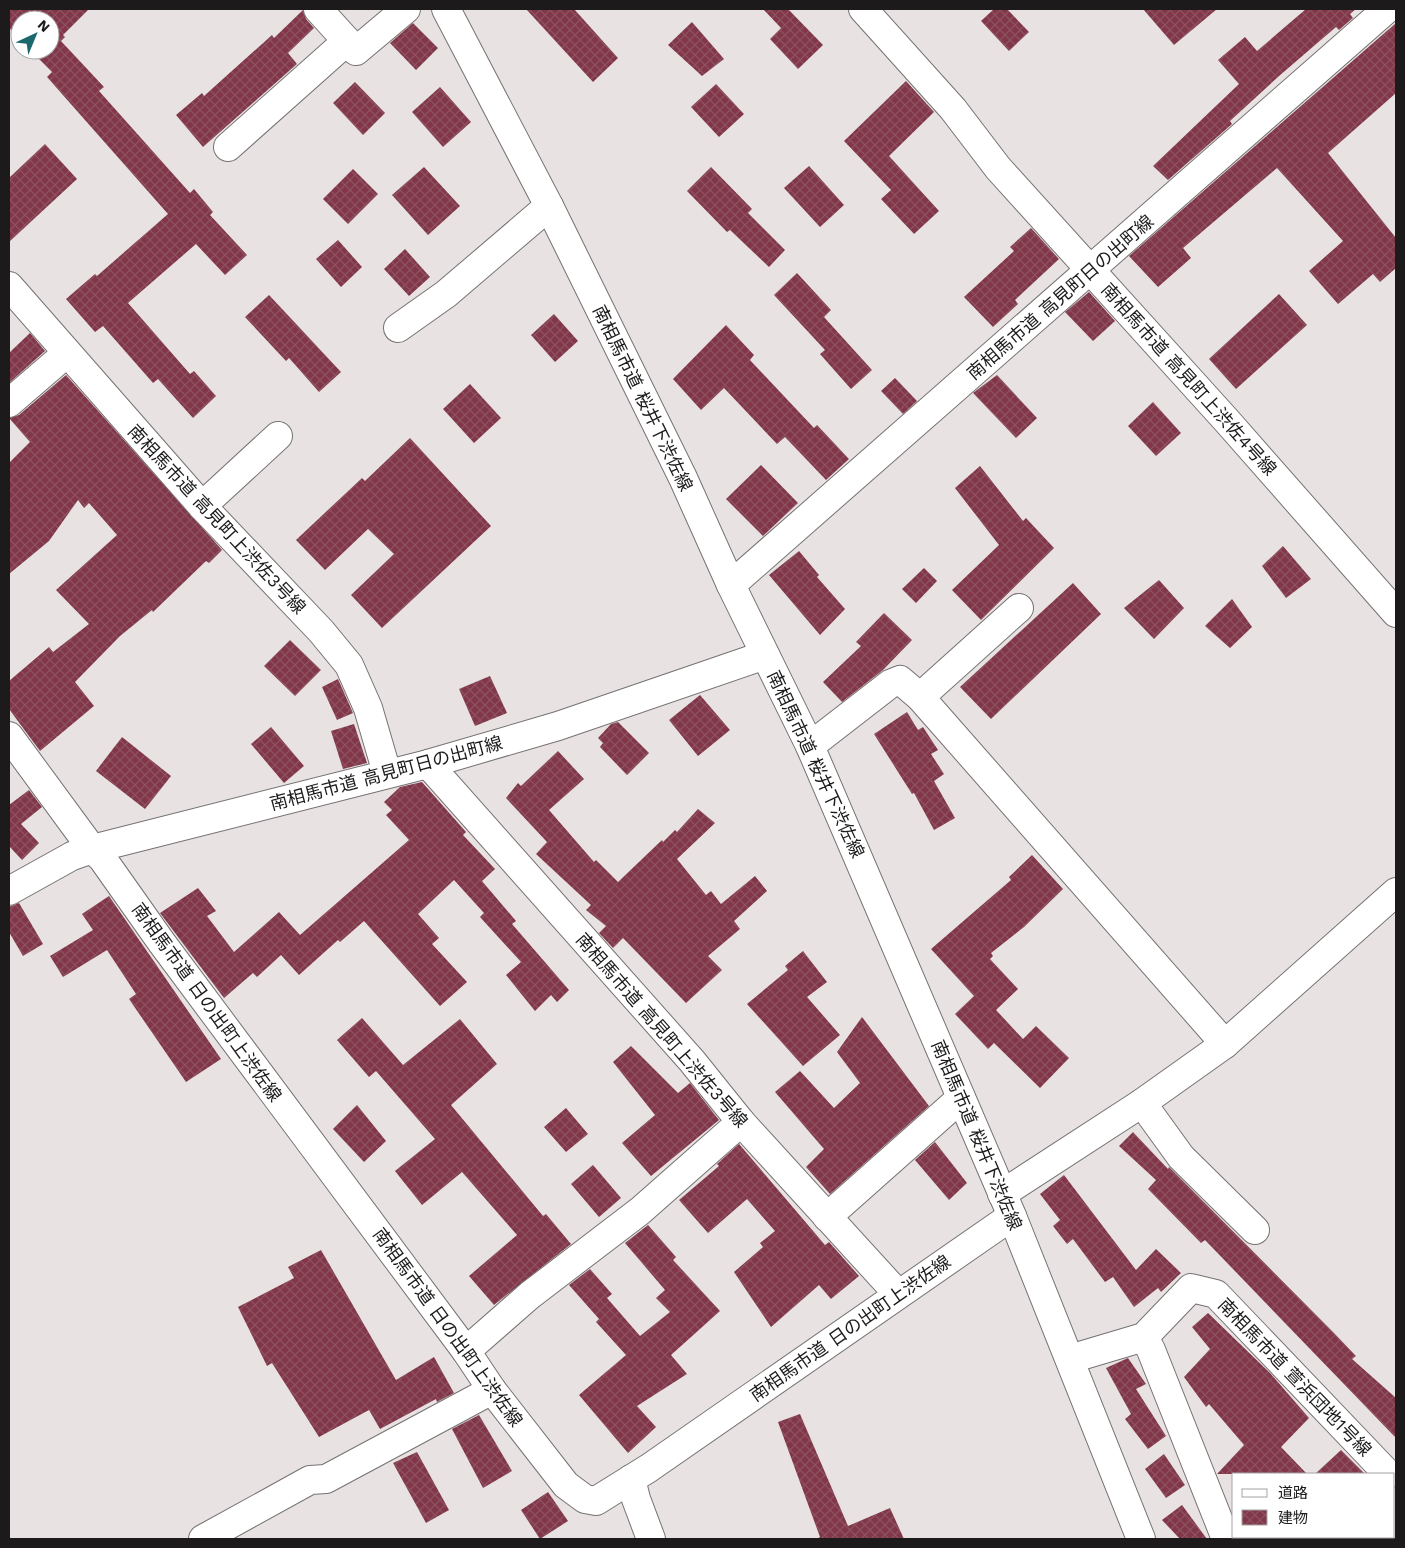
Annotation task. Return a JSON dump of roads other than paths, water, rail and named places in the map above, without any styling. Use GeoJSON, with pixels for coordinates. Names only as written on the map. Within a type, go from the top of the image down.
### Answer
{"type":"FeatureCollection","features":[{"type":"Feature","properties":{"kind":"street"},"geometry":{"type":"LineString","coordinates":[[318,9],[352,46]]}},
{"type":"Feature","properties":{"kind":"street"},"geometry":{"type":"LineString","coordinates":[[228,147],[352,46],[406,9]]}},
{"type":"Feature","properties":{"kind":"street","name":"南相馬市道 桜井下渋佐線"},"geometry":{"type":"LineString","coordinates":[[446,9],[549,206],[683,478],[731,585],[810,746],[1007,1205],[1141,1539]]}},
{"type":"Feature","properties":{"kind":"street","name":"南相馬市道 高見町上渋佐4号線"},"geometry":{"type":"LineString","coordinates":[[863,9],[953,109],[998,168],[1396,613]]}},
{"type":"Feature","properties":{"kind":"street","name":"南相馬市道 高見町日の出町線"},"geometry":{"type":"LineString","coordinates":[[731,585],[1387,9]]}},
{"type":"Feature","properties":{"kind":"street"},"geometry":{"type":"LineString","coordinates":[[398,328],[446,294],[549,206]]}},
{"type":"Feature","properties":{"kind":"street","name":"南相馬市道 高見町上渋佐3号線"},"geometry":{"type":"LineString","coordinates":[[9,286],[202,506],[321,631],[349,665],[368,708],[387,773]]}},
{"type":"Feature","properties":{"kind":"street"},"geometry":{"type":"LineString","coordinates":[[9,403],[67,353]]}},
{"type":"Feature","properties":{"kind":"street"},"geometry":{"type":"LineString","coordinates":[[202,506],[278,436]]}},
{"type":"Feature","properties":{"kind":"street"},"geometry":{"type":"LineString","coordinates":[[920,697],[1019,608]]}},
{"type":"Feature","properties":{"kind":"street","name":"南相馬市道 高見町日の出町線"},"geometry":{"type":"LineString","coordinates":[[9,891],[72,856],[92,849],[428,764],[558,726],[765,655]]}},
{"type":"Feature","properties":{"kind":"street"},"geometry":{"type":"LineString","coordinates":[[810,746],[900,680],[920,697],[1225,1044]]}},
{"type":"Feature","properties":{"kind":"street","name":"南相馬市道 日の出町上渋佐線"},"geometry":{"type":"LineString","coordinates":[[9,736],[92,849],[102,858],[162,943],[466,1351],[492,1390],[566,1485],[585,1499],[596,1501],[631,1479],[898,1294],[1007,1205],[1142,1103],[1225,1044],[1396,892]]}},
{"type":"Feature","properties":{"kind":"street","name":"南相馬市道 高見町上渋佐3号線"},"geometry":{"type":"LineString","coordinates":[[428,764],[685,1054],[742,1122],[898,1294]]}},
{"type":"Feature","properties":{"kind":"street"},"geometry":{"type":"LineString","coordinates":[[827,1217],[961,1098]]}},
{"type":"Feature","properties":{"kind":"street"},"geometry":{"type":"LineString","coordinates":[[1142,1103],[1181,1157],[1255,1230]]}},
{"type":"Feature","properties":{"kind":"street"},"geometry":{"type":"LineString","coordinates":[[466,1351],[530,1295],[640,1211],[742,1122]]}},
{"type":"Feature","properties":{"kind":"street","name":"南相馬市道 萱浜団地1号線"},"geometry":{"type":"LineString","coordinates":[[1070,1360],[1144,1337],[1191,1288],[1216,1294],[1387,1473]]}},
{"type":"Feature","properties":{"kind":"street"},"geometry":{"type":"LineString","coordinates":[[1144,1337],[1151,1350],[1226,1539]]}},
{"type":"Feature","properties":{"kind":"street"},"geometry":{"type":"LineString","coordinates":[[203,1539],[310,1480],[326,1479],[492,1390]]}},
{"type":"Feature","properties":{"kind":"street"},"geometry":{"type":"LineString","coordinates":[[631,1479],[636,1499],[652,1539]]}}]}
